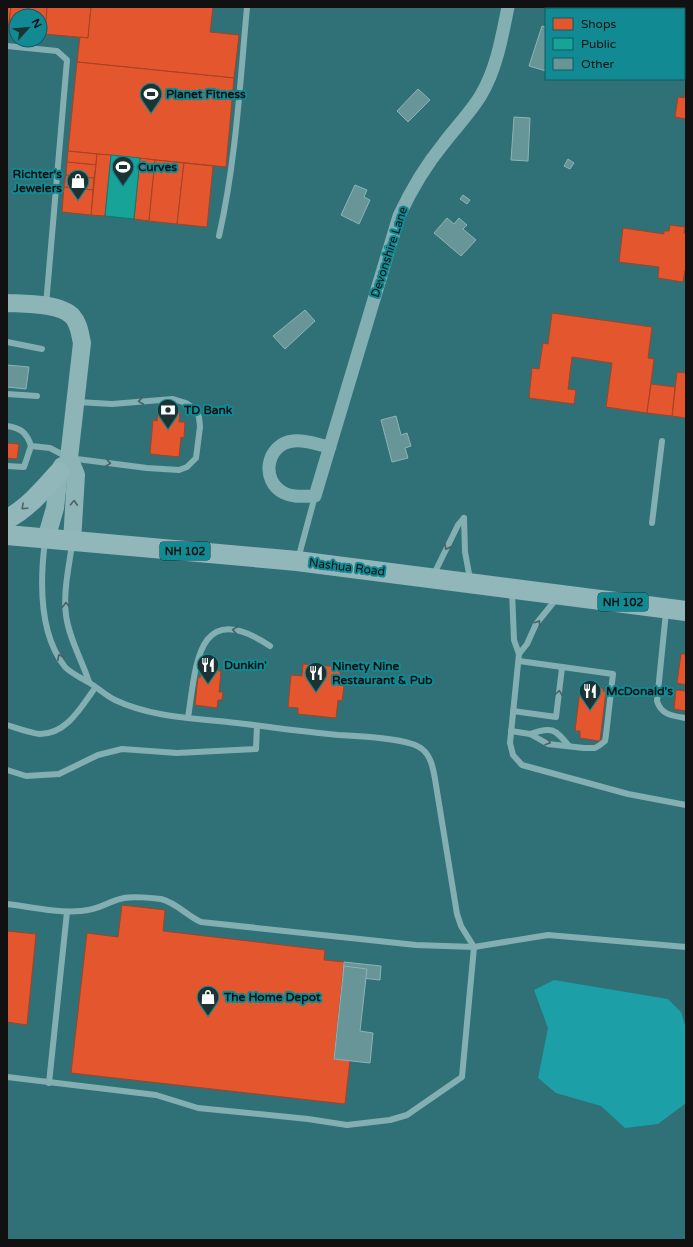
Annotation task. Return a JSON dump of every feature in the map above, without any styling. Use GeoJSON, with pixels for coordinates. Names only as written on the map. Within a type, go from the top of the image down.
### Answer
{"type":"FeatureCollection","features":[{"type":"Feature","properties":{"kind":"main road"},"geometry":{"type":"LineString","coordinates":[[7,519],[15,515],[30,502],[64,465]]}},
{"type":"Feature","properties":{"kind":"main road","name":"Nashua Road"},"geometry":{"type":"LineString","coordinates":[[7,535],[297,561],[686,611]]}},
{"type":"Feature","properties":{"kind":"street","name":"Devonshire Lane"},"geometry":{"type":"LineString","coordinates":[[315,496],[399,216],[413,188],[429,163],[481,95],[489,79],[500,48],[508,7]]}},
{"type":"Feature","properties":{"kind":"street"},"geometry":{"type":"LineString","coordinates":[[7,303],[46,306],[64,310],[73,316],[79,328],[82,342],[76,402],[64,465],[46,539]]}},
{"type":"Feature","properties":{"kind":"street"},"geometry":{"type":"LineString","coordinates":[[315,496],[289,495],[278,489],[269,473],[270,461],[276,450],[285,442],[303,441],[330,448]]}},
{"type":"Feature","properties":{"kind":"street"},"geometry":{"type":"LineString","coordinates":[[64,465],[76,475],[72,542]]}},
{"type":"Feature","properties":{"kind":"lane"},"geometry":{"type":"LineString","coordinates":[[219,236],[231,168],[247,7]]}},
{"type":"Feature","properties":{"kind":"lane"},"geometry":{"type":"LineString","coordinates":[[7,46],[57,51],[67,60],[46,306]]}},
{"type":"Feature","properties":{"kind":"lane"},"geometry":{"type":"LineString","coordinates":[[7,342],[42,349]]}},
{"type":"Feature","properties":{"kind":"lane"},"geometry":{"type":"LineString","coordinates":[[7,394],[37,396]]}},
{"type":"Feature","properties":{"kind":"lane"},"geometry":{"type":"LineString","coordinates":[[31,446],[50,448],[64,465],[179,470],[187,467],[196,458],[200,427],[199,417],[195,409],[186,403],[173,399],[112,404],[76,402]]}},
{"type":"Feature","properties":{"kind":"lane"},"geometry":{"type":"LineString","coordinates":[[7,426],[22,430],[28,437],[31,446],[24,467],[7,466]]}},
{"type":"Feature","properties":{"kind":"lane"},"geometry":{"type":"LineString","coordinates":[[652,523],[662,441]]}},
{"type":"Feature","properties":{"kind":"lane","name":"Devonshire Lane"},"geometry":{"type":"LineString","coordinates":[[297,561],[315,496]]}},
{"type":"Feature","properties":{"kind":"lane"},"geometry":{"type":"LineString","coordinates":[[431,579],[458,525],[464,518],[465,552],[471,584]]}},
{"type":"Feature","properties":{"kind":"lane"},"geometry":{"type":"LineString","coordinates":[[7,1077],[156,1095],[198,1108],[308,1119],[347,1125],[390,1120],[407,1115],[462,1077],[474,947],[461,926],[457,914],[432,763],[427,754],[421,748],[412,743],[155,713],[116,700],[95,688],[88,682],[76,677],[65,666],[55,648],[47,624],[43,602],[42,582],[46,539]]}},
{"type":"Feature","properties":{"kind":"lane"},"geometry":{"type":"LineString","coordinates":[[72,542],[65,600],[66,616],[70,634],[88,682]]}},
{"type":"Feature","properties":{"kind":"lane"},"geometry":{"type":"LineString","coordinates":[[512,589],[514,640],[519,654],[510,743],[513,755],[522,765],[628,794],[686,805]]}},
{"type":"Feature","properties":{"kind":"lane"},"geometry":{"type":"LineString","coordinates":[[519,654],[528,644],[536,624],[561,594]]}},
{"type":"Feature","properties":{"kind":"lane"},"geometry":{"type":"LineString","coordinates":[[667,608],[657,701],[659,708],[664,712],[673,716],[686,718]]}},
{"type":"Feature","properties":{"kind":"lane"},"geometry":{"type":"LineString","coordinates":[[188,718],[198,658],[207,640],[213,633],[223,629],[234,629],[252,635],[270,646]]}},
{"type":"Feature","properties":{"kind":"lane"},"geometry":{"type":"LineString","coordinates":[[511,731],[530,734],[548,744],[595,748],[605,741],[613,674],[519,661]]}},
{"type":"Feature","properties":{"kind":"lane"},"geometry":{"type":"LineString","coordinates":[[513,711],[556,717],[562,668]]}},
{"type":"Feature","properties":{"kind":"lane"},"geometry":{"type":"LineString","coordinates":[[7,725],[39,734],[52,732],[63,727],[75,716],[95,688]]}},
{"type":"Feature","properties":{"kind":"lane"},"geometry":{"type":"LineString","coordinates":[[7,770],[26,776],[60,774],[98,755],[122,749],[177,754],[256,749],[257,726]]}},
{"type":"Feature","properties":{"kind":"lane"},"geometry":{"type":"LineString","coordinates":[[530,734],[548,729],[554,730],[569,746]]}},
{"type":"Feature","properties":{"kind":"lane"},"geometry":{"type":"LineString","coordinates":[[7,904],[67,912],[100,908],[125,898],[161,899],[173,903],[193,919],[201,922],[416,946],[474,947],[548,935],[686,947]]}},
{"type":"Feature","properties":{"kind":"lane"},"geometry":{"type":"LineString","coordinates":[[49,1083],[67,912]]}},
{"type":"Feature","properties":{"kind":"shaded area"},"geometry":{"type":"Polygon","coordinates":[[[554,980],[668,999],[681,1012],[686,1028],[686,1103],[658,1124],[625,1128],[601,1106],[556,1093],[538,1078],[548,1028],[534,990],[554,980]]]}},
{"type":"Feature","properties":{"kind":"building: Shops"},"geometry":{"type":"Polygon","coordinates":[[[7,7],[11,7],[8,8],[7,30],[7,7]]]}},
{"type":"Feature","properties":{"kind":"building: Shops"},"geometry":{"type":"Polygon","coordinates":[[[11,7],[29,7],[29,8],[11,7]]]}},
{"type":"Feature","properties":{"kind":"building: Shops"},"geometry":{"type":"Polygon","coordinates":[[[29,7],[47,7],[47,8],[29,7]]]}},
{"type":"Feature","properties":{"kind":"building: Shops"},"geometry":{"type":"Polygon","coordinates":[[[91,7],[88,38],[48,34],[47,8],[91,7]]]}},
{"type":"Feature","properties":{"kind":"building: Shops"},"geometry":{"type":"Polygon","coordinates":[[[91,7],[213,7],[210,32],[239,35],[234,78],[77,62],[80,37],[88,38],[91,7]]]}},
{"type":"Feature","properties":{"kind":"building: Shops"},"geometry":{"type":"Polygon","coordinates":[[[77,62],[234,78],[226,167],[68,151],[77,62]]]}},
{"type":"Feature","properties":{"kind":"building: Shops"},"geometry":{"type":"Polygon","coordinates":[[[686,87],[686,119],[675,117],[678,97],[684,98],[686,87]]]}},
{"type":"Feature","properties":{"kind":"building: Shops"},"geometry":{"type":"Polygon","coordinates":[[[68,151],[97,154],[96,165],[67,162],[68,151]]]}},
{"type":"Feature","properties":{"kind":"building: Shops"},"geometry":{"type":"Polygon","coordinates":[[[97,154],[111,155],[105,216],[91,215],[97,154]]]}},
{"type":"Feature","properties":{"kind":"building: Shops"},"geometry":{"type":"Polygon","coordinates":[[[140,158],[155,160],[149,221],[134,219],[140,158]]]}},
{"type":"Feature","properties":{"kind":"building: Shops"},"geometry":{"type":"Polygon","coordinates":[[[155,160],[184,163],[177,224],[149,221],[155,160]]]}},
{"type":"Feature","properties":{"kind":"building: Shops"},"geometry":{"type":"Polygon","coordinates":[[[67,162],[96,165],[94,178],[66,175],[67,162]]]}},
{"type":"Feature","properties":{"kind":"building: Shops"},"geometry":{"type":"Polygon","coordinates":[[[184,163],[213,166],[207,227],[177,224],[184,163]]]}},
{"type":"Feature","properties":{"kind":"building: Shops"},"geometry":{"type":"Polygon","coordinates":[[[66,175],[94,178],[93,190],[64,187],[66,175]]]}},
{"type":"Feature","properties":{"kind":"building: Shops","name":"Richter's Jewelers"},"geometry":{"type":"Polygon","coordinates":[[[64,187],[93,190],[91,215],[62,212],[64,187]]]}},
{"type":"Feature","properties":{"kind":"building: Shops"},"geometry":{"type":"Polygon","coordinates":[[[670,225],[685,227],[686,271],[685,270],[683,282],[658,278],[659,267],[619,262],[623,228],[664,234],[664,231],[669,231],[670,225]]]}},
{"type":"Feature","properties":{"kind":"building: Shops"},"geometry":{"type":"Polygon","coordinates":[[[552,313],[652,327],[648,358],[654,359],[647,413],[606,407],[612,363],[572,357],[568,389],[576,390],[574,404],[529,398],[532,368],[539,369],[543,343],[548,344],[552,313]]]}},
{"type":"Feature","properties":{"kind":"building: Shops"},"geometry":{"type":"Polygon","coordinates":[[[677,372],[686,373],[686,418],[672,416],[677,372]]]}},
{"type":"Feature","properties":{"kind":"building: Shops"},"geometry":{"type":"Polygon","coordinates":[[[651,384],[675,387],[672,416],[647,413],[651,384]]]}},
{"type":"Feature","properties":{"kind":"building: Shops","name":"TD Bank"},"geometry":{"type":"Polygon","coordinates":[[[158,411],[180,412],[179,422],[185,422],[184,438],[181,437],[179,457],[150,454],[153,420],[157,421],[158,411]]]}},
{"type":"Feature","properties":{"kind":"building: Shops"},"geometry":{"type":"Polygon","coordinates":[[[7,443],[19,444],[17,459],[7,458],[7,443]]]}},
{"type":"Feature","properties":{"kind":"building: Shops"},"geometry":{"type":"Polygon","coordinates":[[[681,654],[686,654],[686,685],[677,683],[681,654]]]}},
{"type":"Feature","properties":{"kind":"building: Shops","name":"Ninety Nine Restaurant & Pub"},"geometry":{"type":"Polygon","coordinates":[[[303,664],[341,667],[339,685],[344,686],[342,701],[338,700],[336,718],[298,714],[298,708],[288,707],[291,675],[302,676],[303,664]]]}},
{"type":"Feature","properties":{"kind":"building: Shops","name":"Dunkin'"},"geometry":{"type":"Polygon","coordinates":[[[201,669],[221,671],[219,692],[223,692],[222,700],[218,700],[217,708],[195,705],[198,677],[200,678],[201,669]]]}},
{"type":"Feature","properties":{"kind":"building: Shops","name":"McDonald's"},"geometry":{"type":"Polygon","coordinates":[[[584,686],[603,688],[603,691],[606,691],[600,741],[580,738],[580,731],[575,731],[580,690],[583,690],[584,686]]]}},
{"type":"Feature","properties":{"kind":"building: Shops"},"geometry":{"type":"Polygon","coordinates":[[[676,690],[686,691],[686,711],[674,709],[676,690]]]}},
{"type":"Feature","properties":{"kind":"building: Shops","name":"The Home Depot"},"geometry":{"type":"Polygon","coordinates":[[[122,905],[165,910],[163,931],[325,950],[324,960],[344,962],[334,1059],[350,1060],[345,1104],[71,1073],[87,933],[118,937],[122,905]]]}},
{"type":"Feature","properties":{"kind":"building: Shops"},"geometry":{"type":"Polygon","coordinates":[[[7,931],[36,934],[27,1025],[7,1022],[7,931]]]}},
{"type":"Feature","properties":{"kind":"building: Public","name":"Curves"},"geometry":{"type":"Polygon","coordinates":[[[111,155],[140,158],[134,219],[105,216],[111,155]]]}},
{"type":"Feature","properties":{"kind":"building: Other"},"geometry":{"type":"Polygon","coordinates":[[[542,26],[545,27],[545,71],[529,66],[542,26]]]}},
{"type":"Feature","properties":{"kind":"building: Other"},"geometry":{"type":"Polygon","coordinates":[[[418,89],[430,100],[408,122],[397,111],[418,89]]]}},
{"type":"Feature","properties":{"kind":"building: Other"},"geometry":{"type":"Polygon","coordinates":[[[514,117],[530,118],[528,161],[511,160],[514,117]]]}},
{"type":"Feature","properties":{"kind":"building: Other"},"geometry":{"type":"Polygon","coordinates":[[[568,159],[574,163],[570,169],[564,166],[568,159]]]}},
{"type":"Feature","properties":{"kind":"building: Other"},"geometry":{"type":"Polygon","coordinates":[[[355,185],[367,190],[364,197],[370,200],[359,224],[341,215],[355,185]]]}},
{"type":"Feature","properties":{"kind":"building: Other"},"geometry":{"type":"Polygon","coordinates":[[[463,195],[470,200],[467,204],[460,199],[463,195]]]}},
{"type":"Feature","properties":{"kind":"building: Other"},"geometry":{"type":"Polygon","coordinates":[[[447,218],[454,224],[459,218],[467,225],[463,229],[476,240],[461,256],[434,233],[447,218]]]}},
{"type":"Feature","properties":{"kind":"building: Other"},"geometry":{"type":"Polygon","coordinates":[[[305,310],[315,321],[285,349],[273,336],[305,310]]]}},
{"type":"Feature","properties":{"kind":"building: Other"},"geometry":{"type":"Polygon","coordinates":[[[7,365],[29,367],[26,389],[7,387],[7,365]]]}},
{"type":"Feature","properties":{"kind":"building: Other"},"geometry":{"type":"Polygon","coordinates":[[[396,416],[401,435],[407,433],[411,446],[405,448],[408,458],[392,462],[381,420],[396,416]]]}},
{"type":"Feature","properties":{"kind":"building: Other"},"geometry":{"type":"Polygon","coordinates":[[[344,962],[381,966],[380,980],[343,976],[344,962]]]}},
{"type":"Feature","properties":{"kind":"building: Other"},"geometry":{"type":"Polygon","coordinates":[[[344,966],[367,969],[360,1031],[373,1033],[370,1063],[334,1059],[344,966]]]}},
{"type":"Feature","properties":{"kind":"place","name":"Planet Fitness"},"geometry":{"type":"Point","coordinates":[151,114]}},
{"type":"Feature","properties":{"kind":"place","name":"Curves"},"geometry":{"type":"Point","coordinates":[123,186]}},
{"type":"Feature","properties":{"kind":"place","name":"Richter's Jewelers"},"geometry":{"type":"Point","coordinates":[78,200]}},
{"type":"Feature","properties":{"kind":"place","name":"TD Bank"},"geometry":{"type":"Point","coordinates":[168,430]}},
{"type":"Feature","properties":{"kind":"place","name":"Dunkin'"},"geometry":{"type":"Point","coordinates":[208,684]}},
{"type":"Feature","properties":{"kind":"place","name":"Ninety Nine Restaurant & Pub"},"geometry":{"type":"Point","coordinates":[316,692]}},
{"type":"Feature","properties":{"kind":"place","name":"McDonald's"},"geometry":{"type":"Point","coordinates":[590,710]}},
{"type":"Feature","properties":{"kind":"place","name":"The Home Depot"},"geometry":{"type":"Point","coordinates":[208,1016]}}]}
